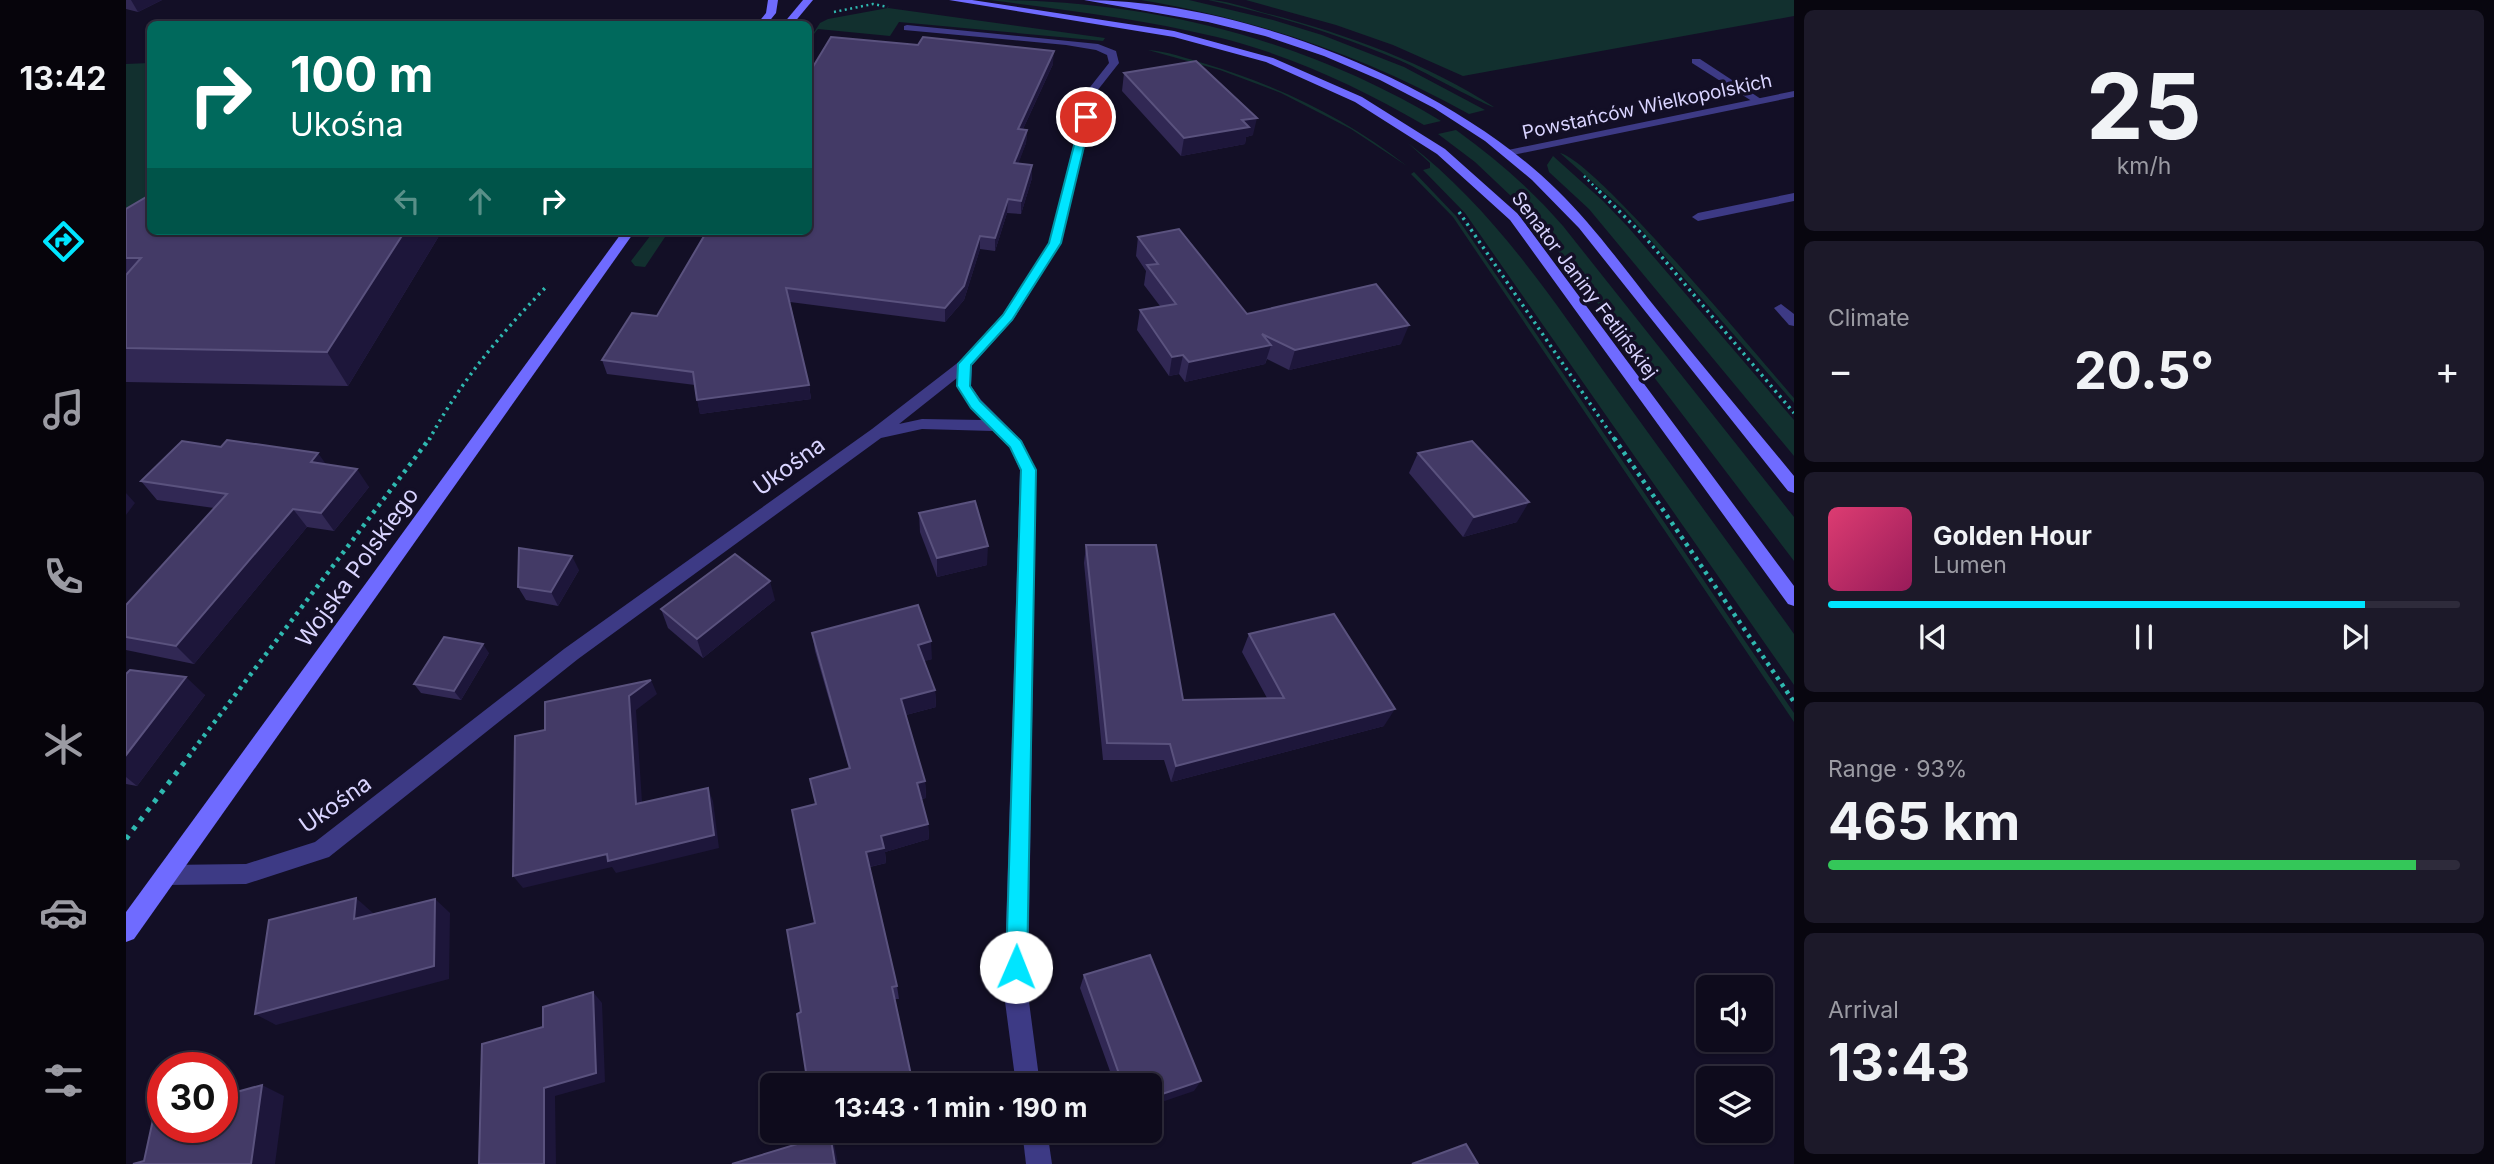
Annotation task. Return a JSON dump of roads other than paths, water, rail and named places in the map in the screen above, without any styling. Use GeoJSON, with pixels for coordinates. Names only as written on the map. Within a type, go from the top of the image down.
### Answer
{"type":"FeatureCollection","features":[{"type":"Feature","properties":{"kind":"main road"},"geometry":{"type":"LineString","coordinates":[[764,21],[771,13],[772,0]]}},
{"type":"Feature","properties":{"kind":"main road"},"geometry":{"type":"LineString","coordinates":[[790,21],[808,0]]}},
{"type":"Feature","properties":{"kind":"main road","name":"Senator Janiny Fetlińskiej"},"geometry":{"type":"LineString","coordinates":[[954,0],[1177,34],[1225,47],[1329,85],[1381,111],[1430,143],[1480,182],[1514,217],[1794,599]]}},
{"type":"Feature","properties":{"kind":"main road","name":"Senator Janiny Fetlińskiej"},"geometry":{"type":"LineString","coordinates":[[1089,0],[1182,13],[1306,47],[1416,94],[1464,122],[1508,153],[1577,216],[1794,487]]}},
{"type":"Feature","properties":{"kind":"main road","name":"Wojska Polskiego"},"geometry":{"type":"LineString","coordinates":[[126,931],[626,235]]}},
{"type":"Feature","properties":{"kind":"street","name":"Ukośna"},"geometry":{"type":"LineString","coordinates":[[166,875],[246,874],[321,850],[571,654],[877,433],[965,364],[1008,317],[1055,243],[1092,91],[1114,63],[1112,53],[1098,47],[907,27]]}},
{"type":"Feature","properties":{"kind":"street"},"geometry":{"type":"LineString","coordinates":[[1696,61],[1759,101]]}},
{"type":"Feature","properties":{"kind":"street","name":"Powstańców Wielkopolskich"},"geometry":{"type":"LineString","coordinates":[[1508,153],[1794,94]]}},
{"type":"Feature","properties":{"kind":"street"},"geometry":{"type":"LineString","coordinates":[[1698,217],[1794,197]]}},
{"type":"Feature","properties":{"kind":"street"},"geometry":{"type":"LineString","coordinates":[[1781,308],[1794,322]]}},
{"type":"Feature","properties":{"kind":"street"},"geometry":{"type":"LineString","coordinates":[[965,364],[964,386],[976,404],[1016,444],[1028,470],[1016,994],[1026,1073]]}},
{"type":"Feature","properties":{"kind":"street"},"geometry":{"type":"LineString","coordinates":[[877,433],[922,424],[996,426]]}},
{"type":"Feature","properties":{"kind":"street"},"geometry":{"type":"LineString","coordinates":[[1036,1143],[1039,1164]]}}]}
